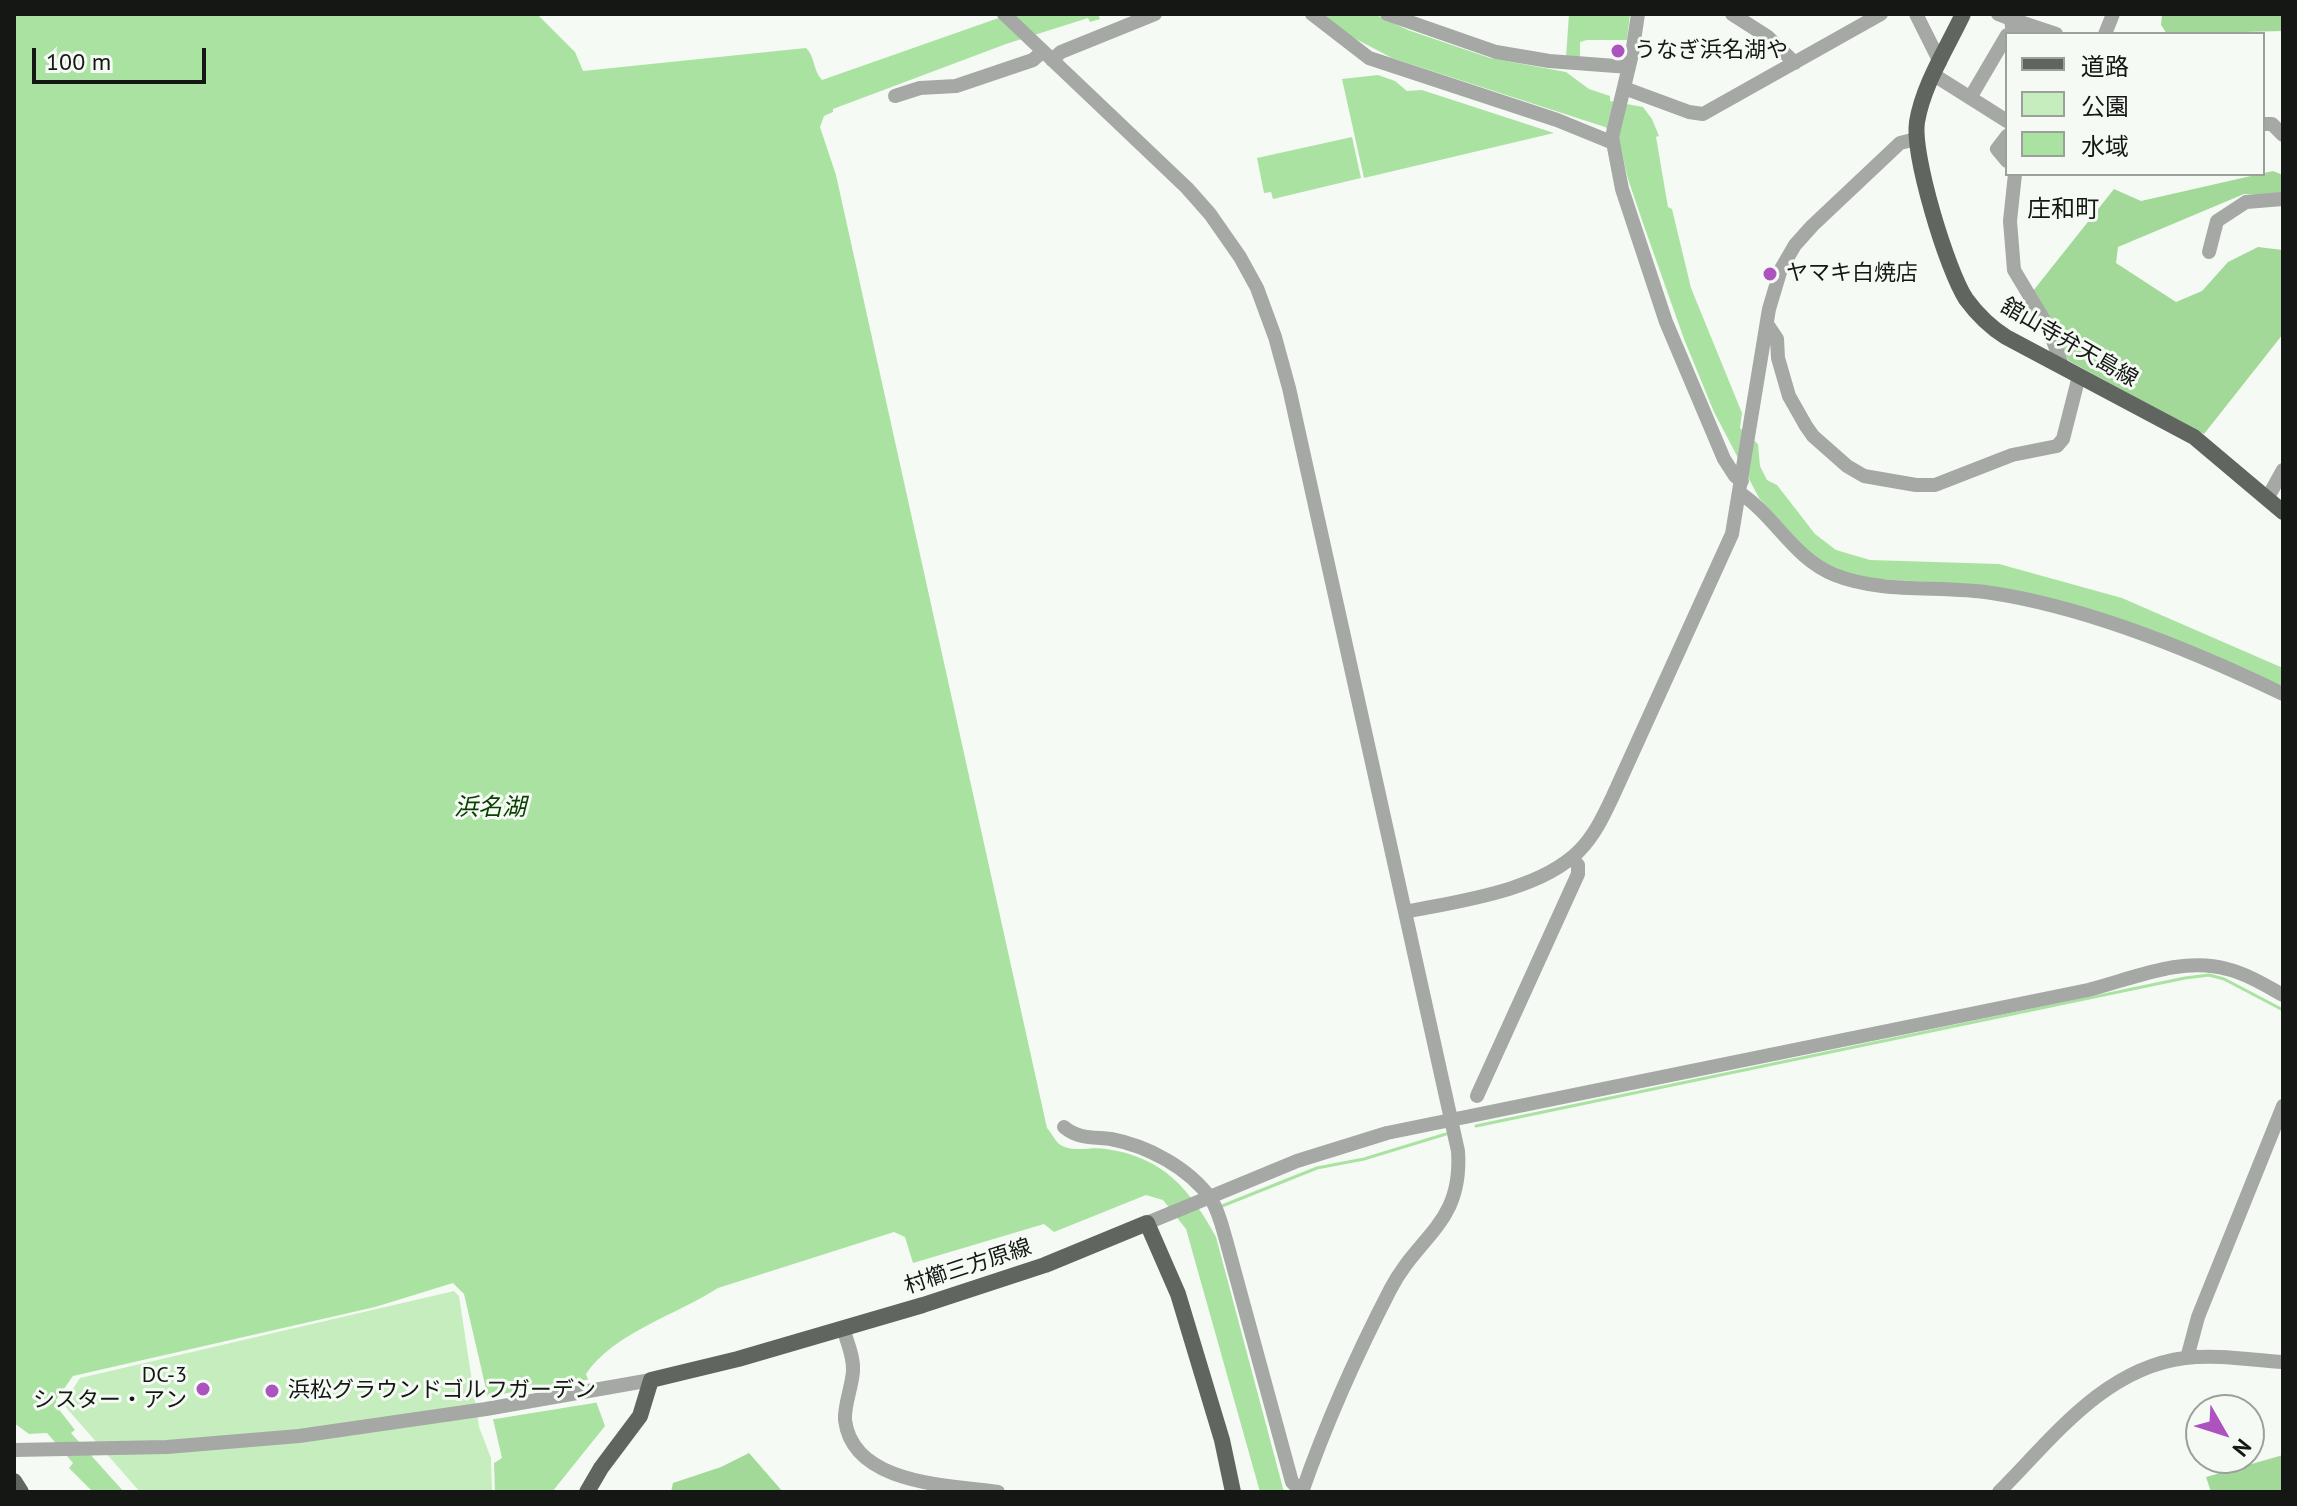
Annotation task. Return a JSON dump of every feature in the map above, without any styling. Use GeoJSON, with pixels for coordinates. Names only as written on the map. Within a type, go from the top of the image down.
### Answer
{"type":"FeatureCollection","features":[{"type":"Feature","properties":{"kind":"main road","name":"舘山寺弁天島線"},"geometry":{"type":"LineString","coordinates":[[1963,14],[1919,114],[1916,139],[1923,176],[1950,264],[1966,298],[1998,332],[2194,437],[2283,512]]}},
{"type":"Feature","properties":{"kind":"main road","name":"村櫛三方原線"},"geometry":{"type":"LineString","coordinates":[[651,1380],[738,1359],[1016,1275],[1147,1223]]}},
{"type":"Feature","properties":{"kind":"main road"},"geometry":{"type":"LineString","coordinates":[[1147,1223],[1178,1294],[1222,1440],[1233,1492]]}},
{"type":"Feature","properties":{"kind":"main road"},"geometry":{"type":"LineString","coordinates":[[587,1492],[640,1416],[651,1380]]}},
{"type":"Feature","properties":{"kind":"main road"},"geometry":{"type":"LineString","coordinates":[[14,1481],[21,1492]]}},
{"type":"Feature","properties":{"kind":"street"},"geometry":{"type":"LineString","coordinates":[[1004,14],[1199,201],[1240,257],[1264,304],[1289,388],[1451,1120],[1459,1165],[1451,1205],[1437,1229],[1389,1290],[1329,1423],[1302,1492],[1292,1482],[1218,1212],[1184,1173],[1155,1154],[1122,1142],[1075,1135],[1064,1127]]}},
{"type":"Feature","properties":{"kind":"street"},"geometry":{"type":"LineString","coordinates":[[895,96],[920,88],[956,86],[1033,60],[1044,52],[1061,52],[1155,14]]}},
{"type":"Feature","properties":{"kind":"street"},"geometry":{"type":"LineString","coordinates":[[1312,14],[1369,58],[1612,140]]}},
{"type":"Feature","properties":{"kind":"street"},"geometry":{"type":"LineString","coordinates":[[1387,14],[1496,52],[1549,61],[1629,67]]}},
{"type":"Feature","properties":{"kind":"street"},"geometry":{"type":"LineString","coordinates":[[1638,14],[1612,140],[1622,189],[1666,322],[1724,459],[1755,503],[1804,557],[1836,576],[1873,584],[1991,593],[2063,610],[2130,630],[2237,672],[2283,694]]}},
{"type":"Feature","properties":{"kind":"street"},"geometry":{"type":"LineString","coordinates":[[1732,14],[1768,37],[1795,63]]}},
{"type":"Feature","properties":{"kind":"street"},"geometry":{"type":"LineString","coordinates":[[1623,92],[1703,114],[1881,14]]}},
{"type":"Feature","properties":{"kind":"street"},"geometry":{"type":"LineString","coordinates":[[1916,14],[1937,68],[1970,98],[2005,120]]}},
{"type":"Feature","properties":{"kind":"street"},"geometry":{"type":"LineString","coordinates":[[1970,98],[2009,24],[2047,32]]}},
{"type":"Feature","properties":{"kind":"street"},"geometry":{"type":"LineString","coordinates":[[2265,124],[2272,124],[2283,135]]}},
{"type":"Feature","properties":{"kind":"street"},"geometry":{"type":"LineString","coordinates":[[1405,912],[1534,881],[1572,858],[1593,835],[1728,545],[1742,482],[1776,282],[1795,245],[1812,226],[1900,143],[1916,139]]}},
{"type":"Feature","properties":{"kind":"street"},"geometry":{"type":"LineString","coordinates":[[2005,139],[1997,149],[2005,159]]}},
{"type":"Feature","properties":{"kind":"street"},"geometry":{"type":"LineString","coordinates":[[2015,176],[2010,221],[2014,270],[2047,325],[2063,367]]}},
{"type":"Feature","properties":{"kind":"street"},"geometry":{"type":"LineString","coordinates":[[2209,252],[2217,221],[2246,202],[2283,199]]}},
{"type":"Feature","properties":{"kind":"street"},"geometry":{"type":"LineString","coordinates":[[1767,324],[1775,333],[1778,358],[1789,396],[1809,432],[1855,472],[1883,481],[1935,485],[2012,455],[2057,446],[2063,439],[2079,376]]}},
{"type":"Feature","properties":{"kind":"street"},"geometry":{"type":"LineString","coordinates":[[2267,499],[2283,470]]}},
{"type":"Feature","properties":{"kind":"street"},"geometry":{"type":"LineString","coordinates":[[1477,1096],[1578,874],[1578,865],[1572,858]]}},
{"type":"Feature","properties":{"kind":"street"},"geometry":{"type":"LineString","coordinates":[[1147,1223],[1327,1151],[1387,1133],[2088,990],[2190,965],[2233,970],[2283,995]]}},
{"type":"Feature","properties":{"kind":"street"},"geometry":{"type":"LineString","coordinates":[[2187,1358],[2198,1317],[2283,1106]]}},
{"type":"Feature","properties":{"kind":"street"},"geometry":{"type":"LineString","coordinates":[[843,1328],[853,1366],[845,1419],[850,1437],[867,1460],[885,1472],[911,1479],[998,1492]]}},
{"type":"Feature","properties":{"kind":"street"},"geometry":{"type":"LineString","coordinates":[[1999,1492],[2094,1398],[2112,1384],[2153,1365],[2187,1358],[2283,1362]]}},
{"type":"Feature","properties":{"kind":"street"},"geometry":{"type":"LineString","coordinates":[[14,1450],[167,1447],[260,1440],[486,1409],[651,1380]]}},
{"type":"Feature","properties":{"kind":"green space","name":"浜松グラウンドゴルフガーデン"},"geometry":{"type":"Polygon","coordinates":[[[454,1291],[459,1296],[479,1427],[491,1458],[492,1492],[140,1492],[63,1404],[80,1378],[454,1291]]]}},
{"type":"Feature","properties":{"kind":"shaded area"},"geometry":{"type":"Polygon","coordinates":[[[2162,14],[2283,14],[2283,31],[2166,32],[2161,25],[2162,14]]]}},
{"type":"Feature","properties":{"kind":"shaded area"},"geometry":{"type":"Polygon","coordinates":[[[2273,171],[2283,175],[2283,196],[2244,194],[2118,247],[2116,263],[2176,302],[2202,291],[2228,262],[2258,247],[2283,250],[2283,334],[2204,434],[2069,361],[2033,291],[2114,189],[2141,201],[2251,176],[2265,176],[2265,173],[2273,171]]]}},
{"type":"Feature","properties":{"kind":"shaded area"},"geometry":{"type":"Polygon","coordinates":[[[749,1453],[783,1492],[671,1492],[673,1483],[721,1467],[749,1453]]]}},
{"type":"Feature","properties":{"kind":"shaded area"},"geometry":{"type":"Polygon","coordinates":[[[2283,1455],[2283,1492],[2211,1492],[2206,1477],[2216,1474],[2265,1474],[2265,1460],[2283,1455]]]}},
{"type":"Feature","properties":{"kind":"water","name":"浜名湖"},"geometry":{"type":"Polygon","coordinates":[[[14,14],[537,14],[575,52],[583,71],[806,48],[822,80],[1010,14],[1098,14],[1100,19],[1090,22],[1088,18],[1006,44],[833,109],[824,116],[820,127],[836,175],[1047,1128],[1063,1146],[1100,1148],[1144,1159],[1173,1178],[1196,1204],[1216,1237],[1284,1492],[1260,1492],[1186,1229],[1163,1200],[1146,1195],[1054,1232],[1044,1224],[913,1263],[905,1237],[894,1232],[718,1288],[629,1336],[597,1360],[586,1374],[605,1426],[552,1492],[495,1492],[494,1463],[502,1458],[464,1294],[453,1283],[375,1307],[73,1376],[56,1400],[57,1407],[75,1430],[71,1433],[124,1492],[93,1492],[69,1468],[73,1463],[47,1433],[29,1434],[14,1423],[14,14]]]}},
{"type":"Feature","properties":{"kind":"water"},"geometry":{"type":"Polygon","coordinates":[[[1321,14],[1374,14],[1408,30],[1490,58],[1566,72],[1589,89],[1610,96],[1610,101],[1643,107],[1659,136],[1656,137],[1668,207],[1672,209],[1691,288],[1742,413],[1740,428],[1758,444],[1760,466],[1767,480],[1777,485],[1815,534],[1836,550],[1870,560],[1999,564],[2122,598],[2283,668],[2283,688],[2049,601],[1993,586],[1863,578],[1825,565],[1759,498],[1714,412],[1644,226],[1619,140],[1605,127],[1392,58],[1354,38],[1321,14]]]}},
{"type":"Feature","properties":{"kind":"water"},"geometry":{"type":"Polygon","coordinates":[[[1569,14],[1630,14],[1627,40],[1587,40],[1580,42],[1580,57],[1566,57],[1569,14]]]}},
{"type":"Feature","properties":{"kind":"water"},"geometry":{"type":"Polygon","coordinates":[[[1378,75],[1395,81],[1407,91],[1422,90],[1554,133],[1364,178],[1342,79],[1378,75]]]}},
{"type":"Feature","properties":{"kind":"water"},"geometry":{"type":"Polygon","coordinates":[[[1352,137],[1361,178],[1273,199],[1271,192],[1264,193],[1257,158],[1352,137]]]}},
{"type":"Feature","properties":{"kind":"pier"},"geometry":{"type":"Polygon","coordinates":[[[592,1379],[600,1402],[489,1420],[484,1397],[592,1379]]]}},
{"type":"Feature","properties":{"kind":"waterway"},"geometry":{"type":"LineString","coordinates":[[1476,1126],[2185,978],[2209,975],[2224,979],[2283,1010]]}},
{"type":"Feature","properties":{"kind":"waterway"},"geometry":{"type":"LineString","coordinates":[[1222,1206],[1317,1168],[1364,1159],[1446,1134]]}},
{"type":"Feature","properties":{"kind":"place","name":"うなぎ浜名湖や"},"geometry":{"type":"Point","coordinates":[1618,51]}},
{"type":"Feature","properties":{"kind":"place","name":"ヤマキ白焼店"},"geometry":{"type":"Point","coordinates":[1770,274]}},
{"type":"Feature","properties":{"kind":"place","name":"DC-3 シスター・アン"},"geometry":{"type":"Point","coordinates":[203,1389]}},
{"type":"Feature","properties":{"kind":"place","name":"浜松グラウンドゴルフガーデン"},"geometry":{"type":"Point","coordinates":[272,1391]}},
{"type":"Feature","properties":{"kind":"district","name":"庄和町"},"geometry":{"type":"Point","coordinates":[2063,210]}}]}
